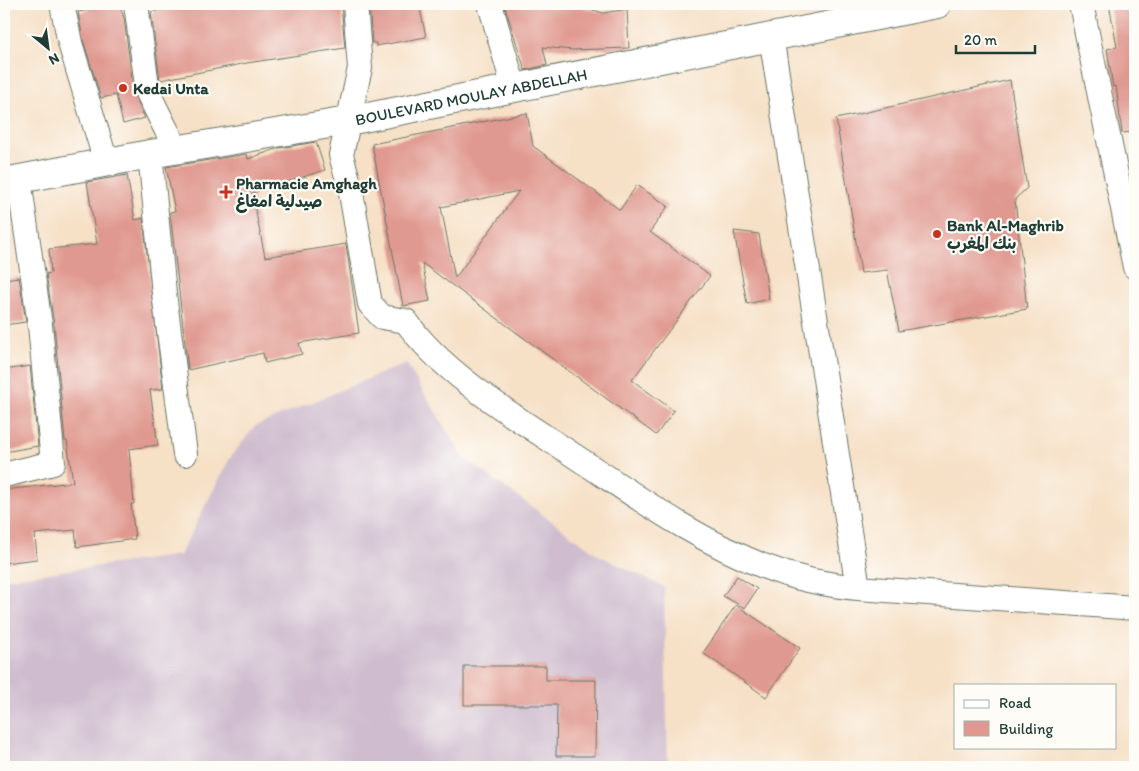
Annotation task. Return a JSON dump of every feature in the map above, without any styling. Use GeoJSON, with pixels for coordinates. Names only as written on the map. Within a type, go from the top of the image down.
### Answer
{"type":"FeatureCollection","features":[{"type":"Feature","properties":{"kind":"main road","name":"BOULEVARD MOULAY ABDELLAH"},"geometry":{"type":"LineString","coordinates":[[11,181],[106,162],[348,121],[937,4]]}},
{"type":"Feature","properties":{"kind":"street"},"geometry":{"type":"LineString","coordinates":[[62,4],[70,43],[106,162]]}},
{"type":"Feature","properties":{"kind":"street"},"geometry":{"type":"LineString","coordinates":[[136,4],[148,93],[163,152],[164,293],[185,454]]}},
{"type":"Feature","properties":{"kind":"street"},"geometry":{"type":"LineString","coordinates":[[355,4],[360,68],[341,155],[350,187],[370,304],[382,317],[406,321],[436,357],[511,414],[681,526],[730,552],[795,578],[819,584],[858,588],[1135,608]]}},
{"type":"Feature","properties":{"kind":"street"},"geometry":{"type":"LineString","coordinates":[[490,4],[514,88]]}},
{"type":"Feature","properties":{"kind":"street"},"geometry":{"type":"LineString","coordinates":[[1081,4],[1130,218],[1135,266]]}},
{"type":"Feature","properties":{"kind":"street"},"geometry":{"type":"LineString","coordinates":[[771,36],[858,588]]}},
{"type":"Feature","properties":{"kind":"street"},"geometry":{"type":"LineString","coordinates":[[4,474],[53,463],[40,325],[11,181]]}},
{"type":"Feature","properties":{"kind":"shaded area"},"geometry":{"type":"Polygon","coordinates":[[[406,363],[463,457],[600,556],[664,587],[668,767],[4,767],[4,579],[180,555],[230,458],[255,426],[406,363]]]}},
{"type":"Feature","properties":{"kind":"building"},"geometry":{"type":"Polygon","coordinates":[[[88,4],[119,4],[124,18],[134,95],[145,118],[123,124],[116,95],[101,98],[83,40],[78,12],[89,10],[88,4]]]}},
{"type":"Feature","properties":{"kind":"building"},"geometry":{"type":"Polygon","coordinates":[[[195,4],[341,4],[345,48],[247,63],[160,80],[151,12],[195,4]]]}},
{"type":"Feature","properties":{"kind":"building"},"geometry":{"type":"Polygon","coordinates":[[[369,4],[419,4],[426,37],[376,46],[376,43],[372,43],[369,4]]]}},
{"type":"Feature","properties":{"kind":"building"},"geometry":{"type":"Polygon","coordinates":[[[504,4],[582,4],[583,7],[603,13],[627,9],[629,48],[572,50],[543,47],[547,65],[525,70],[504,4]]]}},
{"type":"Feature","properties":{"kind":"building"},"geometry":{"type":"Polygon","coordinates":[[[1109,4],[1135,4],[1135,132],[1122,133],[1116,86],[1113,87],[1107,49],[1117,47],[1109,4]]]}},
{"type":"Feature","properties":{"kind":"building","name":"Bank Al-Maghrib بنك المغرب"},"geometry":{"type":"Polygon","coordinates":[[[1010,80],[1027,188],[1015,199],[1027,309],[899,331],[887,270],[861,273],[836,119],[1010,80]]]}},
{"type":"Feature","properties":{"kind":"building"},"geometry":{"type":"Polygon","coordinates":[[[527,113],[533,146],[620,210],[637,185],[668,206],[650,232],[710,276],[632,380],[674,411],[656,435],[422,263],[430,301],[403,306],[372,144],[527,113]],[[519,191],[441,207],[455,278],[519,191]]]}},
{"type":"Feature","properties":{"kind":"building"},"geometry":{"type":"Polygon","coordinates":[[[316,142],[325,170],[252,193],[265,257],[346,244],[359,333],[299,343],[302,354],[265,363],[263,353],[188,370],[170,212],[175,211],[166,167],[247,154],[248,159],[279,148],[316,142]]]}},
{"type":"Feature","properties":{"kind":"building"},"geometry":{"type":"Polygon","coordinates":[[[127,175],[135,220],[143,218],[163,389],[150,390],[158,445],[129,449],[134,504],[131,504],[135,539],[77,547],[75,530],[35,534],[37,559],[4,563],[4,490],[73,482],[67,441],[65,441],[54,324],[46,274],[51,273],[49,249],[97,244],[87,182],[127,175]]]}},
{"type":"Feature","properties":{"kind":"building"},"geometry":{"type":"Polygon","coordinates":[[[734,231],[759,234],[769,299],[747,304],[734,231]]]}},
{"type":"Feature","properties":{"kind":"building"},"geometry":{"type":"Polygon","coordinates":[[[19,277],[26,322],[4,325],[4,279],[19,277]]]}},
{"type":"Feature","properties":{"kind":"building"},"geometry":{"type":"Polygon","coordinates":[[[30,366],[38,446],[4,452],[4,370],[30,366]]]}},
{"type":"Feature","properties":{"kind":"building"},"geometry":{"type":"Polygon","coordinates":[[[737,576],[757,589],[745,608],[723,596],[737,576]]]}},
{"type":"Feature","properties":{"kind":"building"},"geometry":{"type":"Polygon","coordinates":[[[736,605],[800,648],[766,697],[703,653],[736,605]]]}},
{"type":"Feature","properties":{"kind":"building"},"geometry":{"type":"Polygon","coordinates":[[[464,666],[546,666],[546,680],[596,680],[595,756],[556,756],[557,705],[464,705],[464,666]]]}},
{"type":"Feature","properties":{"kind":"place","name":"Kedai Unta"},"geometry":{"type":"Point","coordinates":[123,88]}},
{"type":"Feature","properties":{"kind":"place","name":"Pharmacie Amghagh صيدلية امغاغ"},"geometry":{"type":"Point","coordinates":[226,192]}},
{"type":"Feature","properties":{"kind":"place","name":"Bank Al-Maghrib بنك المغرب"},"geometry":{"type":"Point","coordinates":[937,234]}}]}
